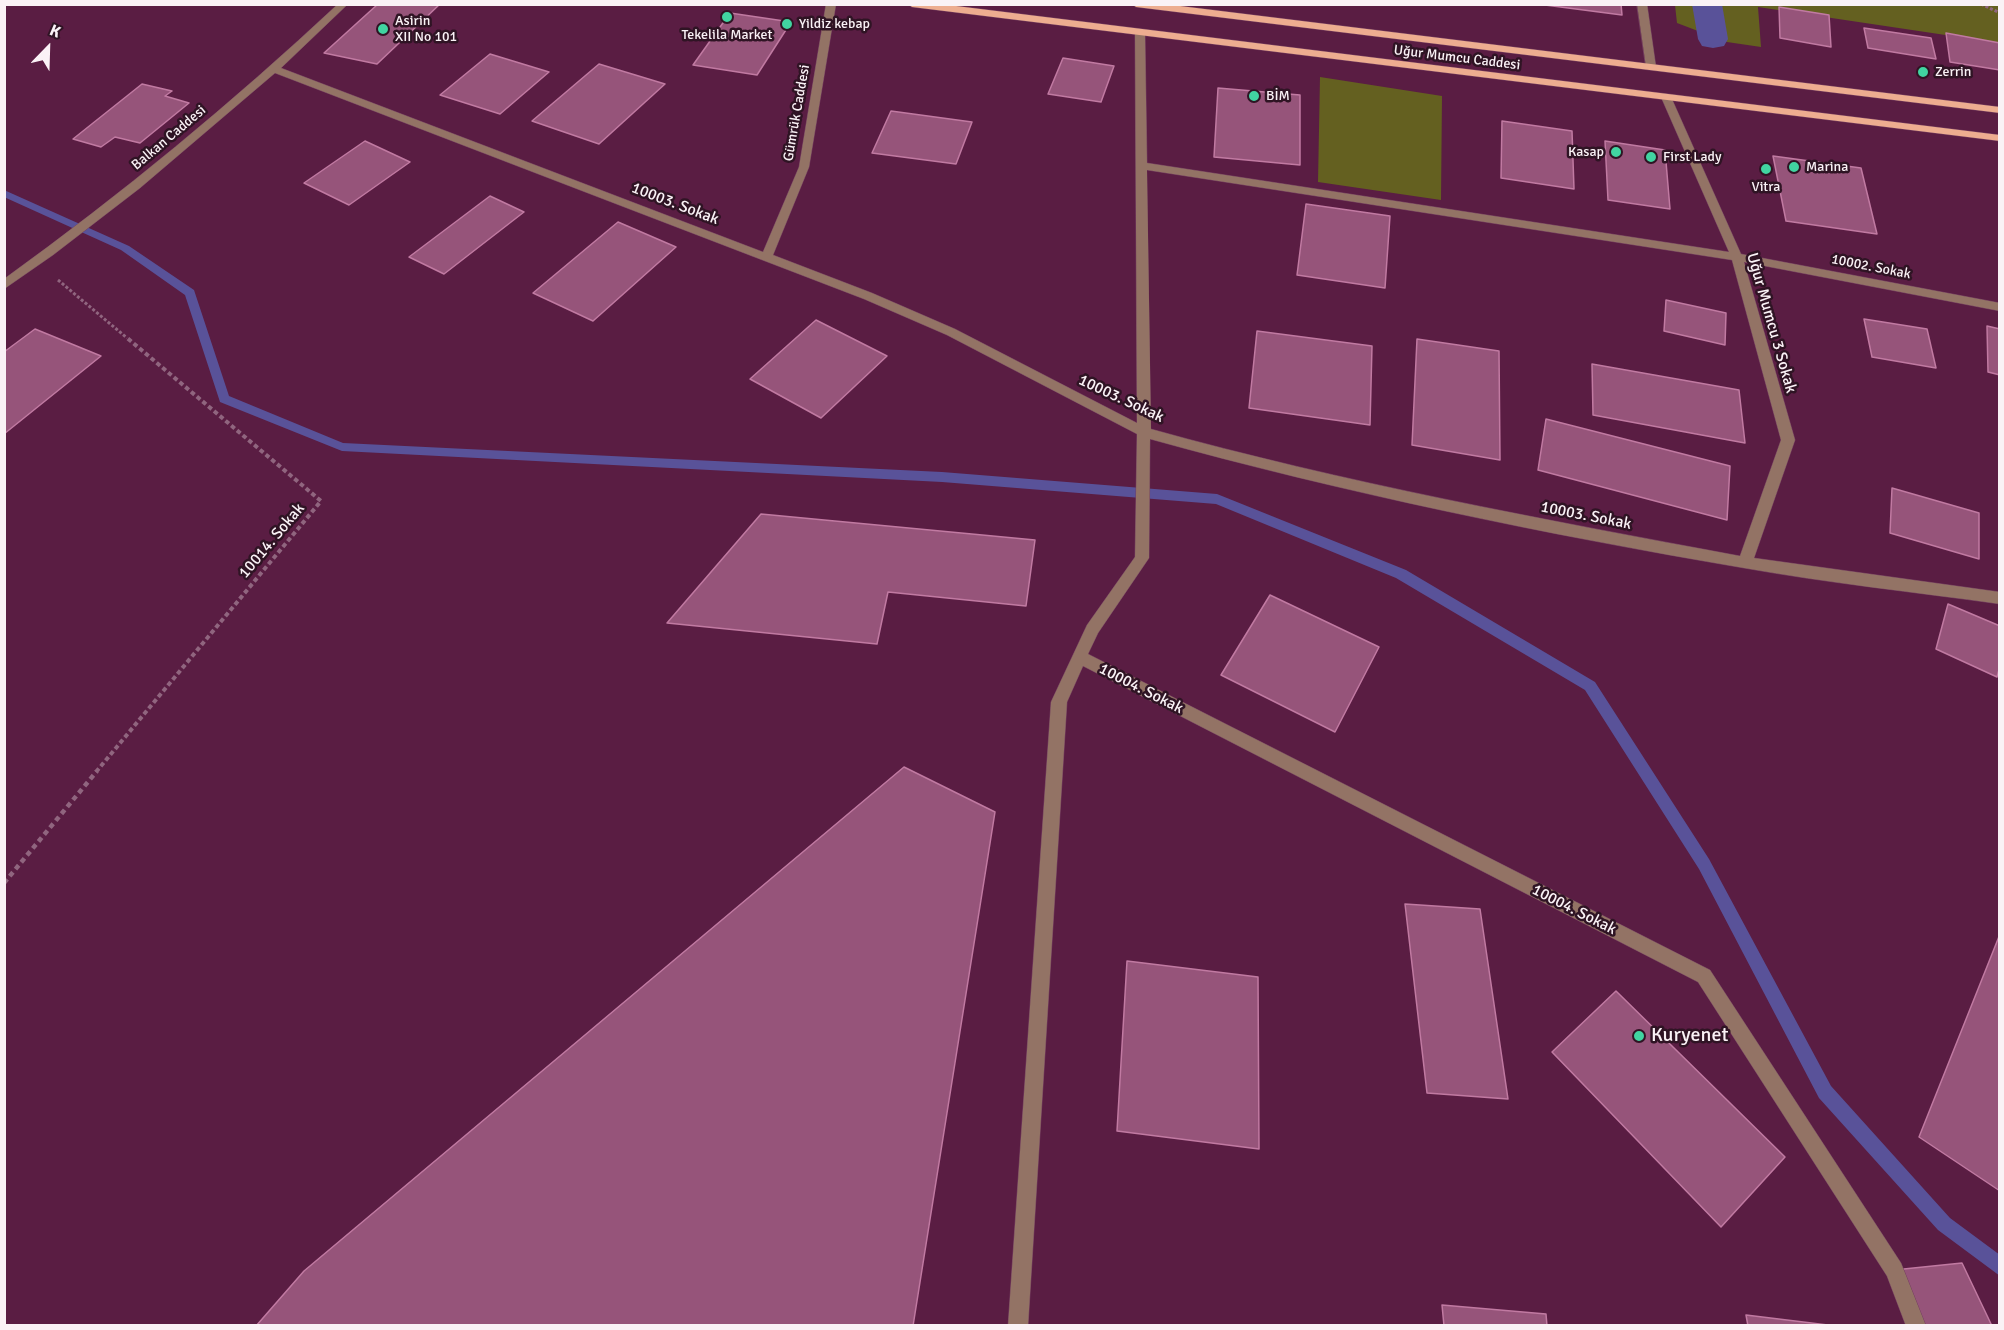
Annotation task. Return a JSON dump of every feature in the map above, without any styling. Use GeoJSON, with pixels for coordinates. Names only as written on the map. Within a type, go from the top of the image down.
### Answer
{"type":"FeatureCollection","features":[{"type":"Feature","properties":{"kind":"main road","name":"Uğur Mumcu Caddesi"},"geometry":{"type":"LineString","coordinates":[[912,4],[2000,138]]}},
{"type":"Feature","properties":{"kind":"main road","name":"Uğur Mumcu Caddesi"},"geometry":{"type":"LineString","coordinates":[[1136,4],[2000,110]]}},
{"type":"Feature","properties":{"kind":"street","name":"Balkan Caddesi"},"geometry":{"type":"LineString","coordinates":[[4,285],[88,225],[275,69],[344,4]]}},
{"type":"Feature","properties":{"kind":"street","name":"Gümrük Caddesi"},"geometry":{"type":"LineString","coordinates":[[767,257],[804,167],[831,4]]}},
{"type":"Feature","properties":{"kind":"street"},"geometry":{"type":"LineString","coordinates":[[1642,4],[1651,67]]}},
{"type":"Feature","properties":{"kind":"street"},"geometry":{"type":"LineString","coordinates":[[1018,1326],[1059,702],[1092,629],[1142,558],[1144,432],[1140,33]]}},
{"type":"Feature","properties":{"kind":"street","name":"10003. Sokak"},"geometry":{"type":"LineString","coordinates":[[275,69],[868,296],[951,333],[1144,432],[1212,451],[1453,508],[1745,563],[2000,598]]}},
{"type":"Feature","properties":{"kind":"street","name":"Uğur Mumcu 3 Sokak"},"geometry":{"type":"LineString","coordinates":[[1666,97],[1737,257],[1788,440],[1745,563]]}},
{"type":"Feature","properties":{"kind":"street","name":"10002. Sokak"},"geometry":{"type":"LineString","coordinates":[[1142,166],[1737,257],[2000,307]]}},
{"type":"Feature","properties":{"kind":"street","name":"10004. Sokak"},"geometry":{"type":"LineString","coordinates":[[1079,657],[1704,976],[1894,1270],[1916,1326]]}},
{"type":"Feature","properties":{"kind":"path"},"geometry":{"type":"LineString","coordinates":[[1981,4],[2000,13]]}},
{"type":"Feature","properties":{"kind":"path","name":"10014. Sokak"},"geometry":{"type":"LineString","coordinates":[[4,884],[321,501],[37,262]]}},
{"type":"Feature","properties":{"kind":"shaded area"},"geometry":{"type":"Polygon","coordinates":[[[1675,5],[1999,5],[1999,43],[1758,7],[1761,47],[1727,42],[1677,23],[1675,5]]]}},
{"type":"Feature","properties":{"kind":"shaded area"},"geometry":{"type":"Polygon","coordinates":[[[1320,77],[1442,96],[1441,200],[1318,182],[1320,77]]]}},
{"type":"Feature","properties":{"kind":"building","name":"Asirin XII No 101"},"geometry":{"type":"Polygon","coordinates":[[[378,4],[440,4],[377,64],[324,53],[378,4]]]}},
{"type":"Feature","properties":{"kind":"building"},"geometry":{"type":"Polygon","coordinates":[[[1621,4],[1622,15],[1545,5],[1621,4]]]}},
{"type":"Feature","properties":{"kind":"building"},"geometry":{"type":"Polygon","coordinates":[[[1779,7],[1829,15],[1831,47],[1780,38],[1779,7]]]}},
{"type":"Feature","properties":{"kind":"building"},"geometry":{"type":"Polygon","coordinates":[[[730,13],[791,22],[757,75],[693,65],[730,13]]]}},
{"type":"Feature","properties":{"kind":"building"},"geometry":{"type":"Polygon","coordinates":[[[1864,28],[1931,38],[1936,59],[1868,48],[1864,28]]]}},
{"type":"Feature","properties":{"kind":"building"},"geometry":{"type":"Polygon","coordinates":[[[1946,33],[2000,43],[2000,70],[1950,62],[1946,33]]]}},
{"type":"Feature","properties":{"kind":"building"},"geometry":{"type":"Polygon","coordinates":[[[490,54],[549,72],[500,114],[440,95],[490,54]]]}},
{"type":"Feature","properties":{"kind":"building"},"geometry":{"type":"Polygon","coordinates":[[[1063,58],[1114,66],[1101,102],[1048,94],[1063,58]]]}},
{"type":"Feature","properties":{"kind":"building"},"geometry":{"type":"Polygon","coordinates":[[[599,64],[665,84],[599,144],[532,121],[599,64]]]}},
{"type":"Feature","properties":{"kind":"building"},"geometry":{"type":"Polygon","coordinates":[[[142,84],[172,91],[165,96],[189,103],[140,143],[115,137],[101,147],[73,139],[142,84]]]}},
{"type":"Feature","properties":{"kind":"building"},"geometry":{"type":"Polygon","coordinates":[[[1218,88],[1300,95],[1300,165],[1214,157],[1218,88]]]}},
{"type":"Feature","properties":{"kind":"building"},"geometry":{"type":"Polygon","coordinates":[[[891,111],[972,122],[956,164],[872,153],[891,111]]]}},
{"type":"Feature","properties":{"kind":"building"},"geometry":{"type":"Polygon","coordinates":[[[1502,121],[1572,131],[1574,189],[1501,178],[1502,121]]]}},
{"type":"Feature","properties":{"kind":"building"},"geometry":{"type":"Polygon","coordinates":[[[365,141],[410,162],[349,205],[304,183],[365,141]]]}},
{"type":"Feature","properties":{"kind":"building"},"geometry":{"type":"Polygon","coordinates":[[[1605,141],[1665,150],[1670,209],[1608,200],[1605,141]]]}},
{"type":"Feature","properties":{"kind":"building"},"geometry":{"type":"Polygon","coordinates":[[[1773,156],[1861,168],[1877,234],[1786,221],[1773,156]]]}},
{"type":"Feature","properties":{"kind":"building"},"geometry":{"type":"Polygon","coordinates":[[[490,196],[524,212],[444,274],[409,257],[490,196]]]}},
{"type":"Feature","properties":{"kind":"building"},"geometry":{"type":"Polygon","coordinates":[[[1306,204],[1390,216],[1385,288],[1297,275],[1306,204]]]}},
{"type":"Feature","properties":{"kind":"building"},"geometry":{"type":"Polygon","coordinates":[[[618,222],[676,247],[593,321],[533,293],[618,222]]]}},
{"type":"Feature","properties":{"kind":"building"},"geometry":{"type":"Polygon","coordinates":[[[1666,300],[1726,313],[1725,345],[1664,331],[1666,300]]]}},
{"type":"Feature","properties":{"kind":"building"},"geometry":{"type":"Polygon","coordinates":[[[1864,319],[1927,329],[1936,368],[1872,357],[1864,319]]]}},
{"type":"Feature","properties":{"kind":"building"},"geometry":{"type":"Polygon","coordinates":[[[816,320],[887,356],[821,418],[750,379],[816,320]]]}},
{"type":"Feature","properties":{"kind":"building"},"geometry":{"type":"Polygon","coordinates":[[[1987,326],[2000,329],[2000,375],[1988,372],[1987,326]]]}},
{"type":"Feature","properties":{"kind":"building"},"geometry":{"type":"Polygon","coordinates":[[[35,329],[101,356],[4,434],[4,352],[35,329]]]}},
{"type":"Feature","properties":{"kind":"building"},"geometry":{"type":"Polygon","coordinates":[[[1257,331],[1372,346],[1370,425],[1249,408],[1257,331]]]}},
{"type":"Feature","properties":{"kind":"building"},"geometry":{"type":"Polygon","coordinates":[[[1417,339],[1499,351],[1500,460],[1412,445],[1417,339]]]}},
{"type":"Feature","properties":{"kind":"building"},"geometry":{"type":"Polygon","coordinates":[[[1592,364],[1739,390],[1745,443],[1593,415],[1592,364]]]}},
{"type":"Feature","properties":{"kind":"building"},"geometry":{"type":"Polygon","coordinates":[[[1546,419],[1730,466],[1727,520],[1538,470],[1546,419]]]}},
{"type":"Feature","properties":{"kind":"building"},"geometry":{"type":"Polygon","coordinates":[[[1892,488],[1979,513],[1979,559],[1890,533],[1892,488]]]}},
{"type":"Feature","properties":{"kind":"building"},"geometry":{"type":"Polygon","coordinates":[[[761,514],[1035,540],[1026,606],[888,592],[877,644],[667,623],[761,514]]]}},
{"type":"Feature","properties":{"kind":"building"},"geometry":{"type":"Polygon","coordinates":[[[1270,595],[1379,647],[1335,732],[1221,675],[1270,595]]]}},
{"type":"Feature","properties":{"kind":"building"},"geometry":{"type":"Polygon","coordinates":[[[1948,604],[2000,626],[2000,666],[1997,677],[1936,649],[1948,604]]]}},
{"type":"Feature","properties":{"kind":"building"},"geometry":{"type":"Polygon","coordinates":[[[904,767],[995,812],[913,1326],[256,1326],[304,1271],[904,767]]]}},
{"type":"Feature","properties":{"kind":"building"},"geometry":{"type":"Polygon","coordinates":[[[1405,904],[1480,909],[1508,1099],[1427,1093],[1405,904]]]}},
{"type":"Feature","properties":{"kind":"building"},"geometry":{"type":"Polygon","coordinates":[[[2000,934],[2000,1191],[1919,1137],[2000,934]]]}},
{"type":"Feature","properties":{"kind":"building"},"geometry":{"type":"Polygon","coordinates":[[[1127,961],[1258,977],[1259,1149],[1117,1131],[1127,961]]]}},
{"type":"Feature","properties":{"kind":"building"},"geometry":{"type":"Polygon","coordinates":[[[1616,991],[1785,1157],[1721,1227],[1552,1052],[1616,991]]]}},
{"type":"Feature","properties":{"kind":"building"},"geometry":{"type":"Polygon","coordinates":[[[1962,1263],[1992,1326],[1919,1326],[1894,1270],[1962,1263]]]}},
{"type":"Feature","properties":{"kind":"building"},"geometry":{"type":"Polygon","coordinates":[[[1442,1305],[1546,1314],[1547,1326],[1444,1326],[1442,1305]]]}},
{"type":"Feature","properties":{"kind":"building"},"geometry":{"type":"Polygon","coordinates":[[[1746,1315],[1836,1326],[1748,1326],[1746,1315]]]}},
{"type":"Feature","properties":{"kind":"waterway"},"geometry":{"type":"LineString","coordinates":[[1707,4],[1713,39]]}},
{"type":"Feature","properties":{"kind":"waterway"},"geometry":{"type":"LineString","coordinates":[[4,193],[125,248],[190,293],[224,399],[342,447],[942,477],[1217,499],[1401,574],[1590,686],[1704,864],[1825,1092],[1944,1224],[2000,1267]]}},
{"type":"Feature","properties":{"kind":"place","name":"Tekelila Market"},"geometry":{"type":"Point","coordinates":[727,17]}},
{"type":"Feature","properties":{"kind":"place","name":"Yildiz kebap"},"geometry":{"type":"Point","coordinates":[787,24]}},
{"type":"Feature","properties":{"kind":"place","name":"Asirin XII No 101"},"geometry":{"type":"Point","coordinates":[383,29]}},
{"type":"Feature","properties":{"kind":"place","name":"Zerrin"},"geometry":{"type":"Point","coordinates":[1923,72]}},
{"type":"Feature","properties":{"kind":"place","name":"BİM"},"geometry":{"type":"Point","coordinates":[1254,96]}},
{"type":"Feature","properties":{"kind":"place","name":"Kasap"},"geometry":{"type":"Point","coordinates":[1616,152]}},
{"type":"Feature","properties":{"kind":"place","name":"First Lady"},"geometry":{"type":"Point","coordinates":[1651,157]}},
{"type":"Feature","properties":{"kind":"place","name":"Marina"},"geometry":{"type":"Point","coordinates":[1794,167]}},
{"type":"Feature","properties":{"kind":"place","name":"Vitra"},"geometry":{"type":"Point","coordinates":[1766,169]}},
{"type":"Feature","properties":{"kind":"place","name":"Kuryenet"},"geometry":{"type":"Point","coordinates":[1639,1036]}}]}
